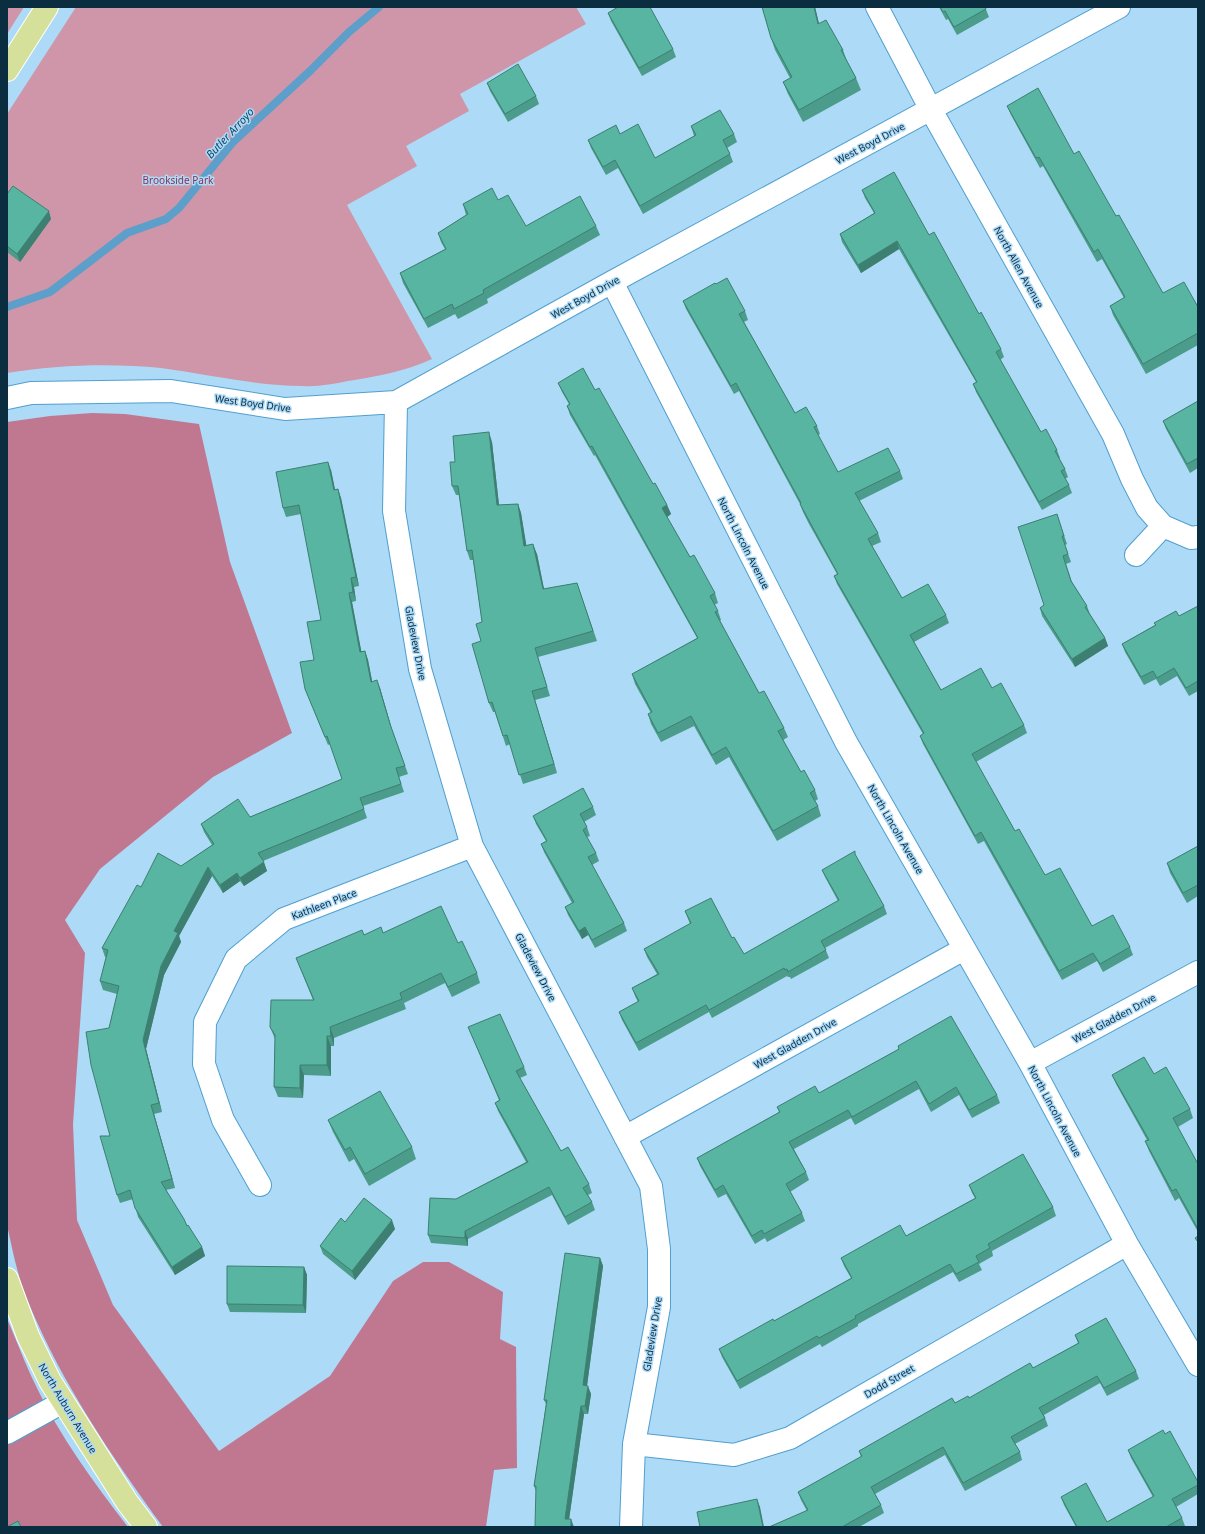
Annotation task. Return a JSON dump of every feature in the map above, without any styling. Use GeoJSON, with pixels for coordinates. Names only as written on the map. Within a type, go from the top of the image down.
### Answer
{"type":"FeatureCollection","features":[{"type":"Feature","properties":{"kind":"main road"},"geometry":{"type":"LineString","coordinates":[[7,70],[47,7]]}},
{"type":"Feature","properties":{"kind":"main road","name":"North Auburn Avenue"},"geometry":{"type":"LineString","coordinates":[[7,1280],[28,1336],[50,1381],[127,1502],[146,1527]]}},
{"type":"Feature","properties":{"kind":"street","name":"North Allen Avenue"},"geometry":{"type":"LineString","coordinates":[[877,7],[931,110],[1113,434],[1132,479],[1147,508],[1163,526]]}},
{"type":"Feature","properties":{"kind":"street","name":"West Boyd Drive"},"geometry":{"type":"LineString","coordinates":[[7,398],[31,393],[171,390],[285,409],[396,402],[612,282],[1119,7]]}},
{"type":"Feature","properties":{"kind":"street","name":"North Lincoln Avenue"},"geometry":{"type":"LineString","coordinates":[[612,282],[846,742],[1030,1063],[1127,1244],[1198,1365]]}},
{"type":"Feature","properties":{"kind":"street","name":"Gladeview Drive"},"geometry":{"type":"LineString","coordinates":[[396,402],[394,511],[418,661],[472,846],[651,1186],[660,1249],[659,1307],[634,1444],[631,1527]]}},
{"type":"Feature","properties":{"kind":"street"},"geometry":{"type":"LineString","coordinates":[[1136,555],[1163,526],[1191,538],[1198,537]]}},
{"type":"Feature","properties":{"kind":"street","name":"Kathleen Place"},"geometry":{"type":"LineString","coordinates":[[260,1186],[223,1120],[204,1064],[206,1022],[236,959],[284,919],[472,846]]}},
{"type":"Feature","properties":{"kind":"street","name":"West Gladden Drive"},"geometry":{"type":"LineString","coordinates":[[625,1137],[964,949]]}},
{"type":"Feature","properties":{"kind":"street","name":"West Gladden Drive"},"geometry":{"type":"LineString","coordinates":[[1030,1063],[1198,972]]}},
{"type":"Feature","properties":{"kind":"street","name":"Dodd Street"},"geometry":{"type":"LineString","coordinates":[[634,1444],[734,1455],[790,1438],[1127,1244]]}},
{"type":"Feature","properties":{"kind":"street"},"geometry":{"type":"LineString","coordinates":[[7,1433],[63,1402]]}},
{"type":"Feature","properties":{"kind":"green space"},"geometry":{"type":"Polygon","coordinates":[[[7,7],[24,7],[7,34],[7,7]]]}},
{"type":"Feature","properties":{"kind":"green space","name":"Brookside Park"},"geometry":{"type":"Polygon","coordinates":[[[76,7],[576,7],[586,24],[460,94],[469,111],[406,146],[417,166],[347,205],[432,359],[391,373],[314,386],[267,384],[179,370],[142,366],[103,365],[64,367],[7,373],[7,114],[76,7]]]}},
{"type":"Feature","properties":{"kind":"shaded area"},"geometry":{"type":"Polygon","coordinates":[[[92,413],[125,414],[199,424],[230,562],[292,733],[213,777],[100,869],[65,920],[85,953],[73,1124],[77,1220],[113,1305],[219,1451],[330,1376],[393,1281],[423,1262],[449,1262],[503,1292],[500,1339],[516,1347],[517,1468],[494,1470],[486,1527],[163,1527],[107,1447],[73,1392],[42,1334],[25,1295],[16,1265],[7,1225],[7,422],[50,416],[92,413]]]}},
{"type":"Feature","properties":{"kind":"shaded area"},"geometry":{"type":"Polygon","coordinates":[[[7,1319],[45,1405],[90,1476],[128,1527],[7,1527],[7,1319]]]}},
{"type":"Feature","properties":{"kind":"building"},"geometry":{"type":"Polygon","coordinates":[[[618,7],[650,7],[673,49],[639,68],[608,13],[618,7]]]}},
{"type":"Feature","properties":{"kind":"building"},"geometry":{"type":"Polygon","coordinates":[[[762,7],[814,7],[818,24],[826,20],[843,50],[841,50],[856,78],[799,110],[783,82],[792,77],[771,38],[762,7]]]}},
{"type":"Feature","properties":{"kind":"building"},"geometry":{"type":"Polygon","coordinates":[[[940,7],[985,7],[986,9],[954,27],[945,11],[943,12],[940,7]]]}},
{"type":"Feature","properties":{"kind":"building"},"geometry":{"type":"Polygon","coordinates":[[[518,64],[536,96],[505,114],[487,83],[518,64]]]}},
{"type":"Feature","properties":{"kind":"building"},"geometry":{"type":"Polygon","coordinates":[[[1038,88],[1074,154],[1079,151],[1116,216],[1119,215],[1163,293],[1184,282],[1198,307],[1198,333],[1143,364],[1110,306],[1125,297],[1098,249],[1094,252],[1039,157],[1036,158],[1007,106],[1038,88]]]}},
{"type":"Feature","properties":{"kind":"building"},"geometry":{"type":"Polygon","coordinates":[[[720,110],[734,134],[723,140],[730,154],[640,206],[615,160],[603,167],[588,140],[616,125],[620,134],[638,124],[655,158],[696,135],[691,126],[720,110]]]}},
{"type":"Feature","properties":{"kind":"building"},"geometry":{"type":"Polygon","coordinates":[[[894,172],[929,235],[934,232],[979,314],[981,312],[1001,349],[996,352],[1041,432],[1046,429],[1057,450],[1055,451],[1065,469],[1061,471],[1069,485],[1039,502],[973,384],[977,382],[897,241],[858,265],[840,234],[875,213],[862,190],[894,172]]]}},
{"type":"Feature","properties":{"kind":"building"},"geometry":{"type":"Polygon","coordinates":[[[13,186],[49,211],[17,254],[7,246],[7,194],[13,186]]]}},
{"type":"Feature","properties":{"kind":"building"},"geometry":{"type":"Polygon","coordinates":[[[492,188],[498,200],[508,195],[526,226],[580,196],[596,226],[483,290],[484,293],[454,309],[452,304],[424,319],[400,273],[446,249],[438,233],[468,214],[463,204],[492,188]]]}},
{"type":"Feature","properties":{"kind":"building"},"geometry":{"type":"Polygon","coordinates":[[[727,278],[745,311],[739,314],[795,413],[806,407],[817,426],[814,427],[838,472],[888,448],[900,471],[855,493],[878,533],[868,539],[902,598],[928,584],[946,615],[910,635],[941,690],[981,668],[992,688],[1001,683],[1024,725],[972,754],[1015,831],[1019,829],[1045,875],[1060,868],[1092,926],[1113,915],[1130,947],[1100,964],[1093,953],[1059,971],[981,832],[975,836],[920,736],[924,733],[834,576],[838,574],[736,383],[731,386],[683,301],[727,278]]]}},
{"type":"Feature","properties":{"kind":"building"},"geometry":{"type":"Polygon","coordinates":[[[583,368],[595,390],[599,388],[653,484],[655,483],[667,505],[662,508],[690,557],[694,555],[715,593],[710,596],[718,611],[715,612],[759,693],[764,691],[784,728],[778,731],[801,772],[804,770],[815,790],[810,793],[818,806],[773,831],[726,747],[712,755],[691,716],[658,733],[648,714],[652,712],[632,674],[698,638],[592,446],[590,447],[567,406],[570,404],[558,383],[583,368]]]}},
{"type":"Feature","properties":{"kind":"building"},"geometry":{"type":"Polygon","coordinates":[[[1198,401],[1198,458],[1187,464],[1163,421],[1198,401]]]}},
{"type":"Feature","properties":{"kind":"building"},"geometry":{"type":"Polygon","coordinates":[[[489,432],[497,505],[518,504],[524,546],[533,544],[543,589],[577,583],[593,631],[535,648],[547,687],[532,691],[554,764],[519,775],[507,735],[503,736],[492,702],[489,703],[472,644],[481,641],[476,624],[482,622],[472,550],[467,551],[458,486],[452,486],[450,462],[455,462],[453,436],[489,432]]]}},
{"type":"Feature","properties":{"kind":"building"},"geometry":{"type":"Polygon","coordinates":[[[328,462],[334,490],[338,489],[356,577],[351,578],[353,592],[349,593],[360,652],[365,651],[371,682],[377,680],[390,724],[405,766],[396,768],[401,784],[360,798],[364,809],[258,853],[264,862],[240,878],[237,873],[220,885],[208,867],[174,931],[178,933],[161,966],[143,1040],[159,1103],[151,1105],[172,1179],[161,1182],[187,1226],[188,1225],[202,1247],[172,1267],[135,1208],[130,1190],[117,1195],[100,1136],[110,1136],[91,1065],[86,1032],[109,1028],[119,986],[100,981],[108,950],[102,948],[137,885],[141,887],[158,853],[181,866],[214,844],[201,824],[238,799],[250,817],[342,779],[327,736],[325,737],[305,689],[300,662],[314,660],[307,622],[321,620],[299,505],[283,508],[276,472],[328,462]]]}},
{"type":"Feature","properties":{"kind":"building"},"geometry":{"type":"Polygon","coordinates":[[[1057,514],[1068,554],[1063,556],[1071,581],[1087,606],[1085,607],[1105,638],[1072,659],[1040,608],[1044,605],[1018,527],[1057,514]]]}},
{"type":"Feature","properties":{"kind":"building"},"geometry":{"type":"Polygon","coordinates":[[[1198,606],[1198,681],[1186,688],[1174,668],[1157,678],[1153,671],[1141,677],[1122,644],[1156,625],[1154,623],[1176,611],[1179,616],[1198,606]]]}},
{"type":"Feature","properties":{"kind":"building"},"geometry":{"type":"Polygon","coordinates":[[[583,788],[593,807],[580,814],[587,827],[583,830],[596,853],[588,857],[624,923],[592,940],[585,927],[579,931],[565,907],[574,902],[541,844],[547,841],[533,816],[583,788]]]}},
{"type":"Feature","properties":{"kind":"building"},"geometry":{"type":"Polygon","coordinates":[[[1198,846],[1198,885],[1183,893],[1167,863],[1198,846]]]}},
{"type":"Feature","properties":{"kind":"building"},"geometry":{"type":"Polygon","coordinates":[[[855,851],[855,854],[884,906],[821,941],[826,950],[788,972],[787,969],[785,970],[784,968],[709,1010],[706,1005],[636,1043],[619,1012],[639,1001],[632,988],[659,974],[644,949],[691,923],[685,911],[711,898],[732,938],[734,937],[744,954],[839,900],[822,870],[855,851]]]}},
{"type":"Feature","properties":{"kind":"building"},"geometry":{"type":"Polygon","coordinates":[[[441,906],[458,943],[462,941],[477,973],[448,987],[441,973],[400,993],[402,999],[330,1027],[331,1036],[327,1036],[327,1065],[300,1065],[300,1088],[274,1087],[275,1035],[270,1027],[271,1000],[314,1000],[296,958],[362,930],[364,935],[381,927],[383,933],[441,906]]]}},
{"type":"Feature","properties":{"kind":"building"},"geometry":{"type":"Polygon","coordinates":[[[500,1014],[524,1067],[516,1071],[561,1151],[568,1147],[589,1184],[583,1188],[592,1202],[565,1217],[549,1187],[465,1231],[465,1238],[428,1235],[430,1198],[456,1199],[528,1162],[495,1103],[500,1100],[468,1027],[500,1014]]]}},
{"type":"Feature","properties":{"kind":"building"},"geometry":{"type":"Polygon","coordinates":[[[951,1016],[997,1095],[969,1110],[956,1087],[929,1104],[916,1081],[852,1117],[848,1110],[789,1142],[806,1172],[786,1184],[802,1213],[764,1234],[762,1230],[752,1236],[723,1185],[715,1190],[697,1158],[780,1112],[777,1107],[815,1086],[819,1093],[899,1049],[898,1046],[951,1016]]]}},
{"type":"Feature","properties":{"kind":"building"},"geometry":{"type":"Polygon","coordinates":[[[1144,1057],[1154,1074],[1166,1067],[1190,1109],[1173,1118],[1198,1164],[1198,1229],[1176,1189],[1172,1191],[1145,1141],[1149,1140],[1112,1075],[1144,1057]]]}},
{"type":"Feature","properties":{"kind":"building"},"geometry":{"type":"Polygon","coordinates":[[[380,1091],[412,1147],[365,1174],[350,1147],[345,1150],[328,1120],[380,1091]]]}},
{"type":"Feature","properties":{"kind":"building"},"geometry":{"type":"Polygon","coordinates":[[[1023,1154],[1053,1207],[988,1244],[990,1248],[976,1256],[979,1262],[956,1274],[950,1264],[855,1316],[856,1318],[819,1338],[817,1336],[737,1381],[719,1349],[773,1319],[774,1321],[852,1278],[841,1258],[900,1225],[906,1236],[976,1198],[969,1185],[1023,1154]]]}},
{"type":"Feature","properties":{"kind":"building"},"geometry":{"type":"Polygon","coordinates":[[[364,1198],[392,1220],[352,1271],[320,1246],[341,1218],[345,1222],[364,1198]]]}},
{"type":"Feature","properties":{"kind":"building"},"geometry":{"type":"Polygon","coordinates":[[[565,1253],[600,1258],[583,1385],[588,1386],[585,1406],[581,1406],[565,1519],[571,1519],[571,1527],[535,1527],[536,1486],[534,1486],[547,1400],[544,1400],[565,1253]]]}},
{"type":"Feature","properties":{"kind":"building"},"geometry":{"type":"Polygon","coordinates":[[[227,1266],[304,1267],[303,1305],[227,1304],[227,1266]]]}},
{"type":"Feature","properties":{"kind":"building"},"geometry":{"type":"Polygon","coordinates":[[[1106,1318],[1136,1371],[1104,1388],[1097,1376],[1039,1408],[1045,1418],[1011,1437],[1020,1452],[963,1483],[943,1447],[871,1487],[881,1505],[842,1527],[769,1527],[808,1510],[798,1492],[862,1456],[859,1451],[952,1398],[955,1403],[968,1396],[969,1398],[1030,1363],[1033,1368],[1079,1343],[1075,1335],[1106,1318]]]}},
{"type":"Feature","properties":{"kind":"building"},"geometry":{"type":"Polygon","coordinates":[[[1163,1430],[1165,1434],[1170,1431],[1198,1482],[1198,1485],[1172,1499],[1182,1518],[1166,1527],[1077,1527],[1061,1497],[1086,1483],[1107,1522],[1154,1496],[1128,1450],[1163,1430]]]}},
{"type":"Feature","properties":{"kind":"building"},"geometry":{"type":"Polygon","coordinates":[[[757,1499],[763,1527],[700,1527],[697,1512],[757,1499]]]}},
{"type":"Feature","properties":{"kind":"building"},"geometry":{"type":"Polygon","coordinates":[[[18,1521],[21,1527],[7,1527],[18,1521]]]}},
{"type":"Feature","properties":{"kind":"waterway","name":"Butler Arroyo"},"geometry":{"type":"LineString","coordinates":[[7,307],[50,292],[127,233],[166,219],[179,208],[233,142],[310,71],[349,32],[379,7]]}}]}
